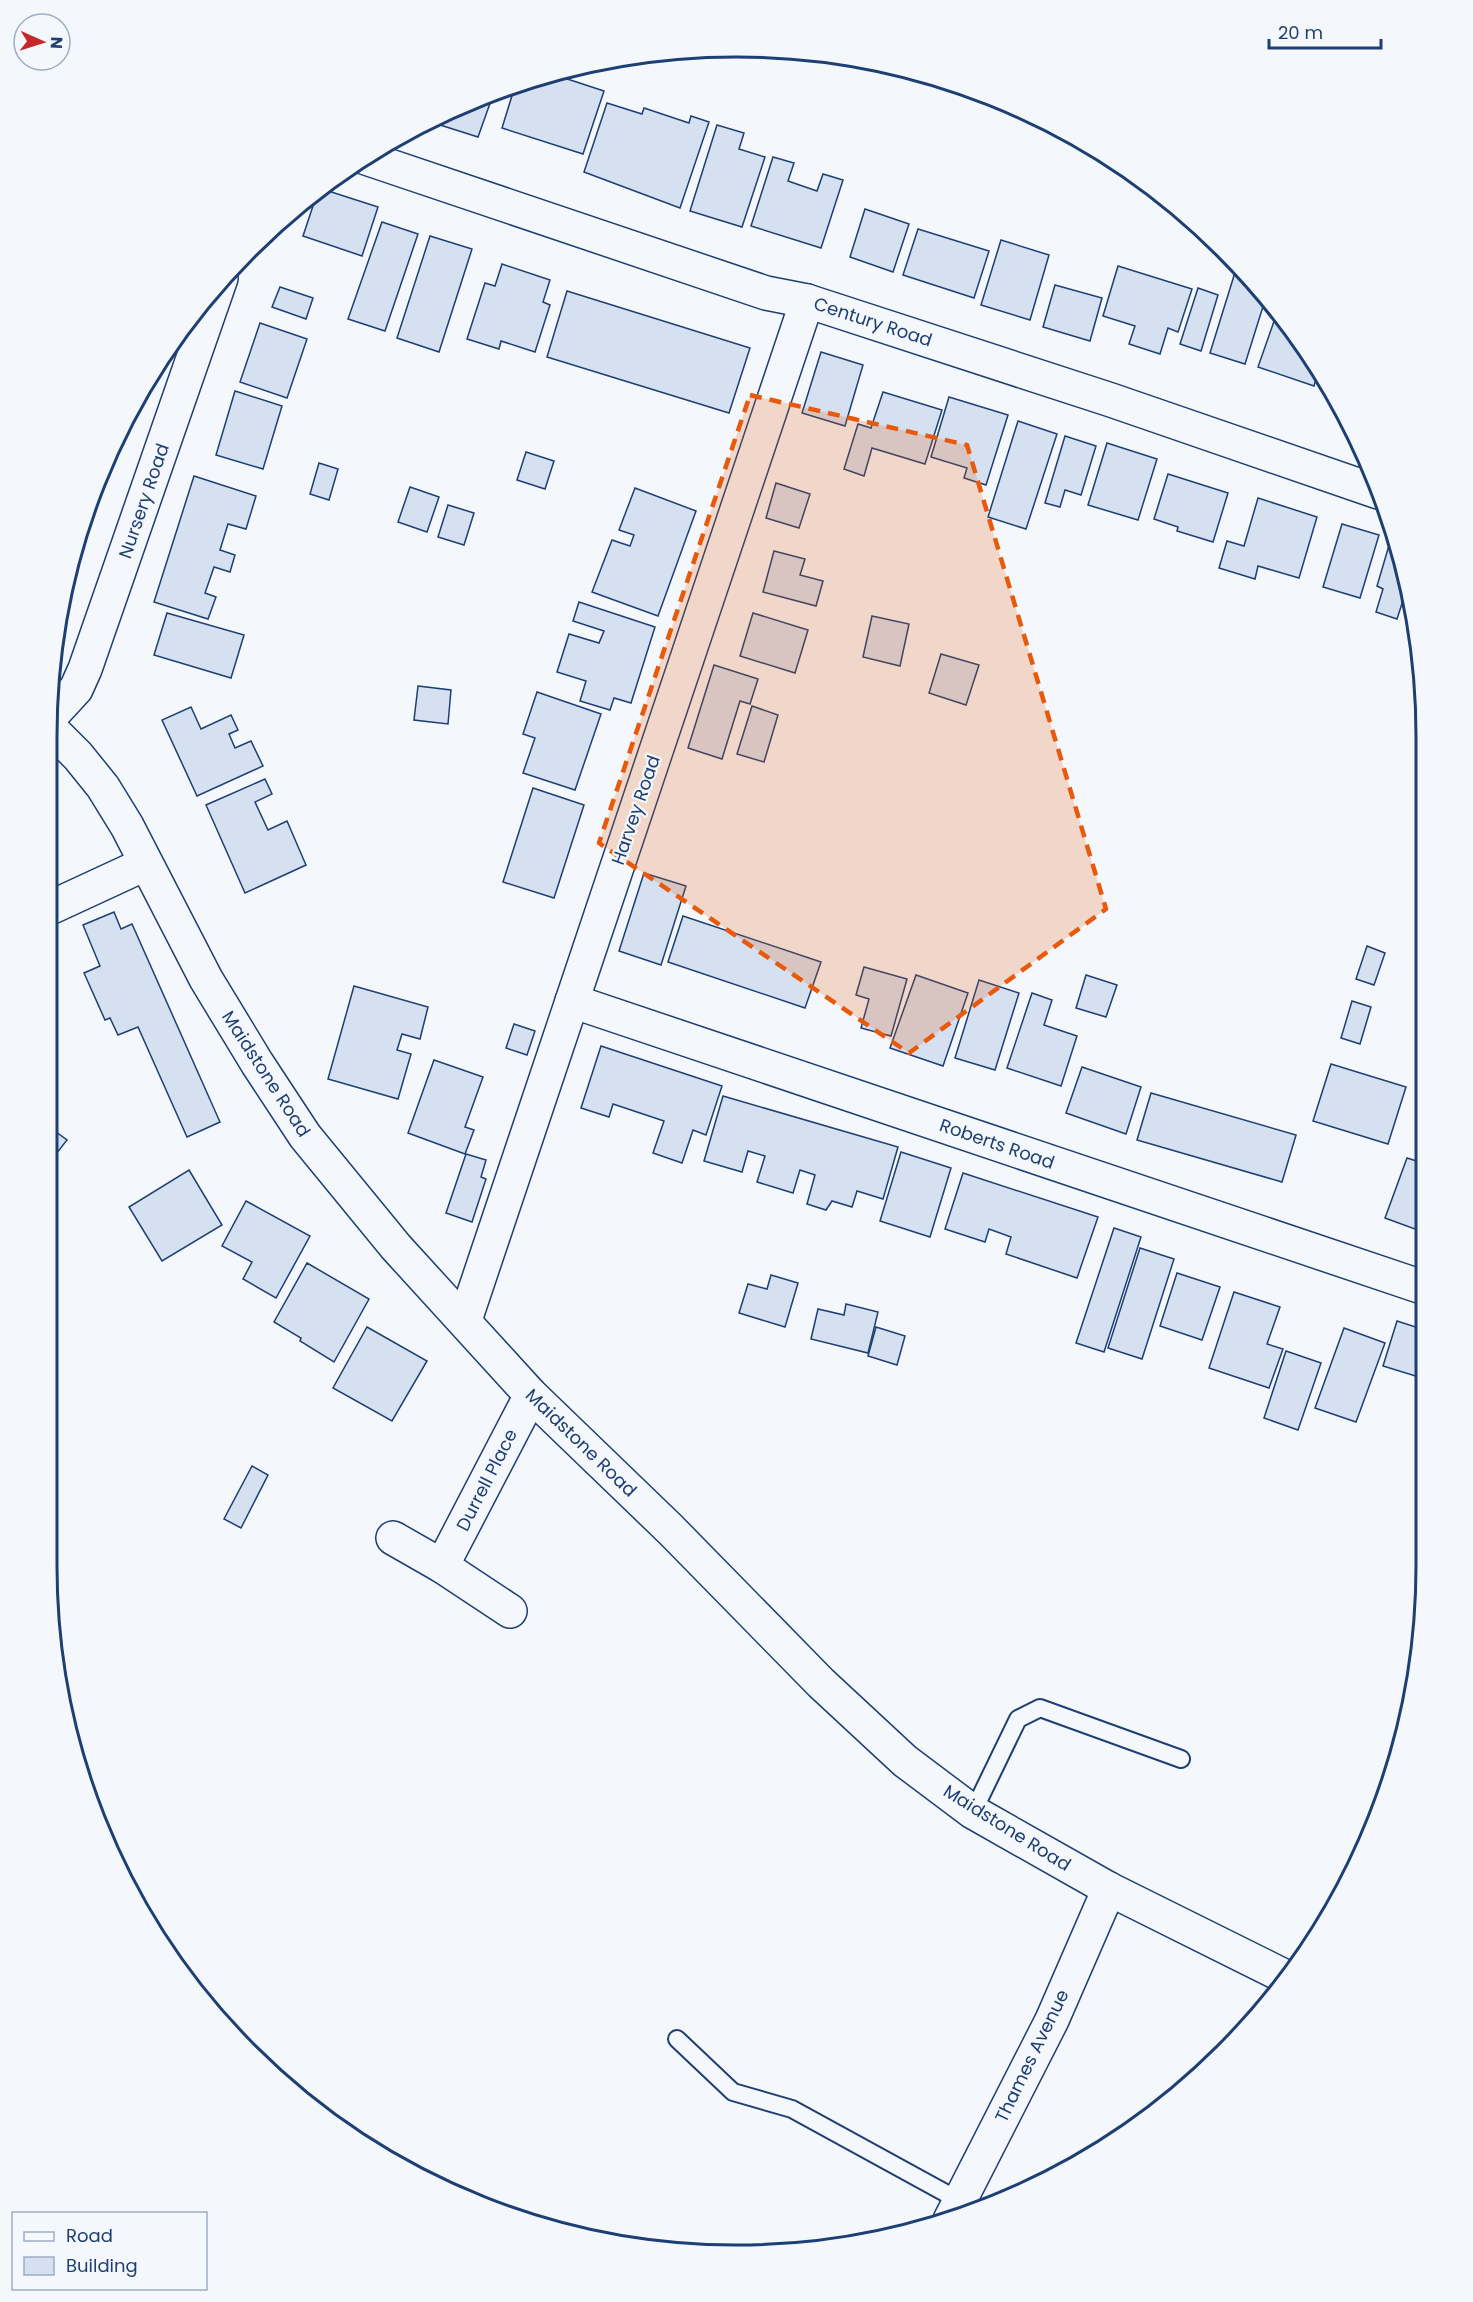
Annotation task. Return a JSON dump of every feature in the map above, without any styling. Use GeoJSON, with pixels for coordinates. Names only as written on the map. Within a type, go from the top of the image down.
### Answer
{"type":"FeatureCollection","features":[{"type":"Feature","properties":{"kind":"street","name":"Century Road"},"geometry":{"type":"LineString","coordinates":[[376,161],[766,293],[807,301],[1112,400],[1369,489]]}},
{"type":"Feature","properties":{"kind":"street","name":"Harvey Road"},"geometry":{"type":"LineString","coordinates":[[465,1320],[807,301]]}},
{"type":"Feature","properties":{"kind":"street","name":"Nursery Road"},"geometry":{"type":"LineString","coordinates":[[58,709],[76,689],[85,669],[211,306]]}},
{"type":"Feature","properties":{"kind":"street","name":"Maidstone Road"},"geometry":{"type":"LineString","coordinates":[[57,735],[104,787],[127,826],[206,979],[256,1063],[305,1136],[396,1247],[531,1395],[671,1530],[838,1699],[904,1761],[974,1812],[1109,1889],[1280,1974]]}},
{"type":"Feature","properties":{"kind":"street"},"geometry":{"type":"LineString","coordinates":[[57,905],[145,864]]}},
{"type":"Feature","properties":{"kind":"street","name":"Roberts Road"},"geometry":{"type":"LineString","coordinates":[[572,1001],[1416,1285]]}},
{"type":"Feature","properties":{"kind":"street","name":"Durrell Place"},"geometry":{"type":"LineString","coordinates":[[442,1566],[531,1395]]}},
{"type":"Feature","properties":{"kind":"street"},"geometry":{"type":"LineString","coordinates":[[393,1538],[442,1566],[510,1611]]}},
{"type":"Feature","properties":{"kind":"street","name":"Thames Avenue"},"geometry":{"type":"LineString","coordinates":[[956,2209],[1052,2020],[1109,1889]]}},
{"type":"Feature","properties":{"kind":"lane"},"geometry":{"type":"LineString","coordinates":[[974,1812],[1018,1719],[1040,1708],[1181,1759]]}},
{"type":"Feature","properties":{"kind":"lane"},"geometry":{"type":"LineString","coordinates":[[677,2039],[733,2092],[792,2109],[953,2210]]}},
{"type":"Feature","properties":{"kind":"highlighted area"},"geometry":{"type":"Polygon","coordinates":[[[750,395],[967,445],[1106,909],[909,1053],[599,843],[750,395]]]}},
{"type":"Feature","properties":{"kind":"building"},"geometry":{"type":"Polygon","coordinates":[[[566,79],[604,91],[583,154],[502,128],[512,95],[518,93],[566,79]]]}},
{"type":"Feature","properties":{"kind":"building"},"geometry":{"type":"Polygon","coordinates":[[[607,103],[642,114],[644,108],[689,123],[691,116],[709,122],[680,208],[584,172],[607,103]]]}},
{"type":"Feature","properties":{"kind":"building"},"geometry":{"type":"Polygon","coordinates":[[[490,104],[478,137],[440,125],[490,104]]]}},
{"type":"Feature","properties":{"kind":"building"},"geometry":{"type":"Polygon","coordinates":[[[717,125],[744,133],[739,149],[765,157],[742,227],[690,211],[717,125]]]}},
{"type":"Feature","properties":{"kind":"building"},"geometry":{"type":"Polygon","coordinates":[[[773,157],[794,163],[788,181],[817,191],[823,174],[843,180],[821,248],[751,226],[773,157]]]}},
{"type":"Feature","properties":{"kind":"building"},"geometry":{"type":"Polygon","coordinates":[[[331,192],[378,207],[362,256],[303,236],[313,205],[331,192]]]}},
{"type":"Feature","properties":{"kind":"building"},"geometry":{"type":"Polygon","coordinates":[[[865,209],[909,224],[893,272],[850,257],[865,209]]]}},
{"type":"Feature","properties":{"kind":"building"},"geometry":{"type":"Polygon","coordinates":[[[382,222],[418,234],[385,331],[348,319],[382,222]]]}},
{"type":"Feature","properties":{"kind":"building"},"geometry":{"type":"Polygon","coordinates":[[[918,229],[989,251],[974,298],[903,275],[918,229]]]}},
{"type":"Feature","properties":{"kind":"building"},"geometry":{"type":"Polygon","coordinates":[[[430,236],[472,249],[439,352],[397,338],[430,236]]]}},
{"type":"Feature","properties":{"kind":"building"},"geometry":{"type":"Polygon","coordinates":[[[1001,240],[1049,255],[1030,320],[981,305],[1001,240]]]}},
{"type":"Feature","properties":{"kind":"building"},"geometry":{"type":"Polygon","coordinates":[[[502,264],[550,280],[543,302],[550,305],[535,352],[501,341],[499,349],[467,339],[485,283],[495,286],[502,264]]]}},
{"type":"Feature","properties":{"kind":"building"},"geometry":{"type":"Polygon","coordinates":[[[1118,266],[1192,289],[1178,332],[1168,328],[1160,354],[1129,344],[1135,326],[1103,316],[1118,266]]]}},
{"type":"Feature","properties":{"kind":"building"},"geometry":{"type":"Polygon","coordinates":[[[1234,275],[1263,307],[1245,364],[1210,353],[1234,275]]]}},
{"type":"Feature","properties":{"kind":"building"},"geometry":{"type":"Polygon","coordinates":[[[1055,285],[1102,298],[1090,341],[1043,327],[1055,285]]]}},
{"type":"Feature","properties":{"kind":"building"},"geometry":{"type":"Polygon","coordinates":[[[280,287],[313,298],[306,319],[272,307],[280,287]]]}},
{"type":"Feature","properties":{"kind":"building"},"geometry":{"type":"Polygon","coordinates":[[[1198,288],[1218,295],[1201,351],[1180,344],[1198,288]]]}},
{"type":"Feature","properties":{"kind":"building"},"geometry":{"type":"Polygon","coordinates":[[[567,291],[750,348],[729,413],[547,357],[567,291]]]}},
{"type":"Feature","properties":{"kind":"building"},"geometry":{"type":"Polygon","coordinates":[[[1274,321],[1315,382],[1314,386],[1258,367],[1274,321]]]}},
{"type":"Feature","properties":{"kind":"building"},"geometry":{"type":"Polygon","coordinates":[[[260,323],[307,339],[287,398],[240,382],[260,323]]]}},
{"type":"Feature","properties":{"kind":"building"},"geometry":{"type":"Polygon","coordinates":[[[821,352],[863,365],[845,426],[802,413],[821,352]]]}},
{"type":"Feature","properties":{"kind":"building"},"geometry":{"type":"Polygon","coordinates":[[[235,391],[282,406],[263,469],[216,455],[235,391]]]}},
{"type":"Feature","properties":{"kind":"building"},"geometry":{"type":"Polygon","coordinates":[[[883,392],[942,410],[925,464],[872,448],[864,476],[844,469],[858,424],[871,428],[883,392]]]}},
{"type":"Feature","properties":{"kind":"building"},"geometry":{"type":"Polygon","coordinates":[[[949,397],[1008,415],[986,485],[964,478],[967,468],[931,457],[949,397]]]}},
{"type":"Feature","properties":{"kind":"building"},"geometry":{"type":"Polygon","coordinates":[[[1018,421],[1057,434],[1026,529],[988,517],[1018,421]]]}},
{"type":"Feature","properties":{"kind":"building"},"geometry":{"type":"Polygon","coordinates":[[[1065,436],[1096,446],[1081,495],[1065,490],[1060,507],[1045,503],[1065,436]]]}},
{"type":"Feature","properties":{"kind":"building"},"geometry":{"type":"Polygon","coordinates":[[[1107,443],[1157,459],[1138,520],[1088,505],[1107,443]]]}},
{"type":"Feature","properties":{"kind":"building"},"geometry":{"type":"Polygon","coordinates":[[[526,452],[554,461],[545,489],[517,480],[526,452]]]}},
{"type":"Feature","properties":{"kind":"building"},"geometry":{"type":"Polygon","coordinates":[[[319,463],[338,469],[329,500],[310,494],[319,463]]]}},
{"type":"Feature","properties":{"kind":"building"},"geometry":{"type":"Polygon","coordinates":[[[1168,474],[1228,493],[1213,542],[1177,531],[1178,527],[1154,519],[1168,474]]]}},
{"type":"Feature","properties":{"kind":"building"},"geometry":{"type":"Polygon","coordinates":[[[194,476],[256,496],[246,529],[228,524],[220,550],[235,555],[230,572],[214,567],[205,593],[216,597],[208,619],[154,602],[194,476]]]}},
{"type":"Feature","properties":{"kind":"building"},"geometry":{"type":"Polygon","coordinates":[[[776,483],[810,494],[799,528],[766,518],[776,483]]]}},
{"type":"Feature","properties":{"kind":"building"},"geometry":{"type":"Polygon","coordinates":[[[410,487],[439,497],[427,532],[398,522],[410,487]]]}},
{"type":"Feature","properties":{"kind":"building"},"geometry":{"type":"Polygon","coordinates":[[[635,488],[696,511],[658,616],[592,592],[612,540],[630,546],[634,535],[619,530],[635,488]]]}},
{"type":"Feature","properties":{"kind":"building"},"geometry":{"type":"Polygon","coordinates":[[[1258,498],[1317,517],[1299,578],[1258,566],[1255,579],[1219,568],[1227,541],[1244,546],[1258,498]]]}},
{"type":"Feature","properties":{"kind":"building"},"geometry":{"type":"Polygon","coordinates":[[[448,505],[474,513],[464,545],[438,537],[448,505]]]}},
{"type":"Feature","properties":{"kind":"building"},"geometry":{"type":"Polygon","coordinates":[[[1342,524],[1379,535],[1360,598],[1323,587],[1342,524]]]}},
{"type":"Feature","properties":{"kind":"building"},"geometry":{"type":"Polygon","coordinates":[[[1389,547],[1403,602],[1397,619],[1376,612],[1383,589],[1377,586],[1389,547]]]}},
{"type":"Feature","properties":{"kind":"building"},"geometry":{"type":"Polygon","coordinates":[[[774,551],[805,559],[800,575],[823,581],[816,606],[763,592],[774,551]]]}},
{"type":"Feature","properties":{"kind":"building"},"geometry":{"type":"Polygon","coordinates":[[[579,602],[655,627],[631,703],[614,698],[610,710],[580,701],[586,681],[557,672],[569,634],[599,643],[604,631],[573,621],[579,602]]]}},
{"type":"Feature","properties":{"kind":"building"},"geometry":{"type":"Polygon","coordinates":[[[167,613],[244,635],[231,678],[154,655],[167,613]]]}},
{"type":"Feature","properties":{"kind":"building"},"geometry":{"type":"Polygon","coordinates":[[[753,613],[808,630],[795,673],[740,656],[753,613]]]}},
{"type":"Feature","properties":{"kind":"building"},"geometry":{"type":"Polygon","coordinates":[[[872,616],[909,624],[900,666],[863,657],[872,616]]]}},
{"type":"Feature","properties":{"kind":"building"},"geometry":{"type":"Polygon","coordinates":[[[941,654],[979,665],[966,705],[929,693],[941,654]]]}},
{"type":"Feature","properties":{"kind":"building"},"geometry":{"type":"Polygon","coordinates":[[[714,665],[758,679],[750,704],[740,701],[722,759],[688,748],[714,665]]]}},
{"type":"Feature","properties":{"kind":"building"},"geometry":{"type":"Polygon","coordinates":[[[418,686],[451,690],[448,724],[414,720],[418,686]]]}},
{"type":"Feature","properties":{"kind":"building"},"geometry":{"type":"Polygon","coordinates":[[[537,692],[601,714],[575,790],[523,773],[535,738],[523,734],[537,692]]]}},
{"type":"Feature","properties":{"kind":"building"},"geometry":{"type":"Polygon","coordinates":[[[752,706],[778,715],[764,762],[737,754],[752,706]]]}},
{"type":"Feature","properties":{"kind":"building"},"geometry":{"type":"Polygon","coordinates":[[[191,707],[201,729],[231,715],[238,730],[229,734],[235,748],[251,741],[263,766],[197,796],[162,720],[191,707]]]}},
{"type":"Feature","properties":{"kind":"building"},"geometry":{"type":"Polygon","coordinates":[[[265,779],[272,794],[255,802],[268,830],[287,821],[306,865],[245,893],[206,805],[265,779]]]}},
{"type":"Feature","properties":{"kind":"building"},"geometry":{"type":"Polygon","coordinates":[[[533,788],[584,805],[554,898],[503,882],[533,788]]]}},
{"type":"Feature","properties":{"kind":"building"},"geometry":{"type":"Polygon","coordinates":[[[644,873],[686,886],[661,965],[619,951],[644,873]]]}},
{"type":"Feature","properties":{"kind":"building"},"geometry":{"type":"Polygon","coordinates":[[[114,912],[121,929],[132,924],[220,1122],[187,1137],[138,1027],[118,1035],[110,1018],[105,1020],[84,973],[100,966],[83,925],[114,912]]]}},
{"type":"Feature","properties":{"kind":"building"},"geometry":{"type":"Polygon","coordinates":[[[683,916],[821,962],[805,1008],[668,962],[683,916]]]}},
{"type":"Feature","properties":{"kind":"building"},"geometry":{"type":"Polygon","coordinates":[[[1367,946],[1385,953],[1374,985],[1356,979],[1367,946]]]}},
{"type":"Feature","properties":{"kind":"building"},"geometry":{"type":"Polygon","coordinates":[[[864,967],[907,979],[891,1036],[861,1028],[869,999],[856,995],[864,967]]]}},
{"type":"Feature","properties":{"kind":"building"},"geometry":{"type":"Polygon","coordinates":[[[916,975],[968,993],[943,1066],[890,1048],[916,975]]]}},
{"type":"Feature","properties":{"kind":"building"},"geometry":{"type":"Polygon","coordinates":[[[1086,975],[1117,985],[1106,1017],[1076,1008],[1086,975]]]}},
{"type":"Feature","properties":{"kind":"building"},"geometry":{"type":"Polygon","coordinates":[[[979,980],[1019,993],[995,1070],[955,1058],[979,980]]]}},
{"type":"Feature","properties":{"kind":"building"},"geometry":{"type":"Polygon","coordinates":[[[354,986],[428,1007],[420,1039],[402,1034],[397,1050],[411,1054],[398,1099],[328,1079],[354,986]]]}},
{"type":"Feature","properties":{"kind":"building"},"geometry":{"type":"Polygon","coordinates":[[[1032,993],[1052,1000],[1044,1025],[1077,1036],[1061,1086],[1007,1068],[1032,993]]]}},
{"type":"Feature","properties":{"kind":"building"},"geometry":{"type":"Polygon","coordinates":[[[1352,1001],[1371,1007],[1360,1044],[1341,1038],[1352,1001]]]}},
{"type":"Feature","properties":{"kind":"building"},"geometry":{"type":"Polygon","coordinates":[[[514,1024],[535,1031],[527,1055],[506,1048],[514,1024]]]}},
{"type":"Feature","properties":{"kind":"building"},"geometry":{"type":"Polygon","coordinates":[[[601,1046],[722,1086],[706,1135],[693,1130],[682,1163],[653,1153],[664,1121],[613,1104],[609,1117],[581,1108],[601,1046]]]}},
{"type":"Feature","properties":{"kind":"building"},"geometry":{"type":"Polygon","coordinates":[[[434,1060],[483,1077],[465,1127],[474,1130],[465,1154],[408,1133],[434,1060]]]}},
{"type":"Feature","properties":{"kind":"building"},"geometry":{"type":"Polygon","coordinates":[[[1331,1064],[1406,1087],[1388,1144],[1313,1121],[1331,1064]]]}},
{"type":"Feature","properties":{"kind":"building"},"geometry":{"type":"Polygon","coordinates":[[[1082,1067],[1141,1087],[1126,1134],[1066,1113],[1082,1067]]]}},
{"type":"Feature","properties":{"kind":"building"},"geometry":{"type":"Polygon","coordinates":[[[1151,1093],[1296,1135],[1282,1182],[1137,1140],[1151,1093]]]}},
{"type":"Feature","properties":{"kind":"building"},"geometry":{"type":"Polygon","coordinates":[[[723,1096],[898,1147],[883,1199],[857,1191],[852,1207],[832,1201],[826,1210],[807,1204],[815,1175],[800,1170],[793,1193],[757,1182],[765,1156],[748,1151],[742,1172],[704,1161],[723,1096]]]}},
{"type":"Feature","properties":{"kind":"building"},"geometry":{"type":"Polygon","coordinates":[[[57,1133],[67,1140],[57,1153],[57,1133]]]}},
{"type":"Feature","properties":{"kind":"building"},"geometry":{"type":"Polygon","coordinates":[[[901,1152],[951,1168],[930,1237],[880,1221],[901,1152]]]}},
{"type":"Feature","properties":{"kind":"building"},"geometry":{"type":"Polygon","coordinates":[[[466,1154],[486,1160],[481,1177],[486,1179],[472,1222],[446,1213],[466,1154]]]}},
{"type":"Feature","properties":{"kind":"building"},"geometry":{"type":"Polygon","coordinates":[[[1407,1158],[1416,1161],[1416,1229],[1385,1218],[1407,1158]]]}},
{"type":"Feature","properties":{"kind":"building"},"geometry":{"type":"Polygon","coordinates":[[[189,1170],[222,1225],[162,1261],[129,1207],[189,1170]]]}},
{"type":"Feature","properties":{"kind":"building"},"geometry":{"type":"Polygon","coordinates":[[[963,1173],[1098,1217],[1077,1278],[1006,1254],[1011,1237],[989,1229],[985,1242],[945,1229],[963,1173]]]}},
{"type":"Feature","properties":{"kind":"building"},"geometry":{"type":"Polygon","coordinates":[[[246,1201],[310,1236],[276,1298],[243,1279],[252,1262],[222,1246],[246,1201]]]}},
{"type":"Feature","properties":{"kind":"building"},"geometry":{"type":"Polygon","coordinates":[[[1114,1228],[1141,1237],[1104,1352],[1076,1343],[1114,1228]]]}},
{"type":"Feature","properties":{"kind":"building"},"geometry":{"type":"Polygon","coordinates":[[[1140,1248],[1174,1259],[1142,1359],[1108,1348],[1140,1248]]]}},
{"type":"Feature","properties":{"kind":"building"},"geometry":{"type":"Polygon","coordinates":[[[307,1263],[369,1299],[334,1362],[274,1322],[307,1263]]]}},
{"type":"Feature","properties":{"kind":"building"},"geometry":{"type":"Polygon","coordinates":[[[1177,1273],[1220,1287],[1202,1340],[1160,1326],[1177,1273]]]}},
{"type":"Feature","properties":{"kind":"building"},"geometry":{"type":"Polygon","coordinates":[[[771,1275],[798,1283],[785,1327],[739,1313],[748,1284],[767,1289],[771,1275]]]}},
{"type":"Feature","properties":{"kind":"building"},"geometry":{"type":"Polygon","coordinates":[[[1234,1292],[1280,1307],[1267,1344],[1283,1349],[1269,1388],[1209,1368],[1234,1292]]]}},
{"type":"Feature","properties":{"kind":"building"},"geometry":{"type":"Polygon","coordinates":[[[846,1304],[878,1312],[868,1353],[811,1339],[818,1309],[844,1315],[846,1304]]]}},
{"type":"Feature","properties":{"kind":"building"},"geometry":{"type":"Polygon","coordinates":[[[1397,1321],[1416,1327],[1416,1376],[1383,1366],[1397,1321]]]}},
{"type":"Feature","properties":{"kind":"building"},"geometry":{"type":"Polygon","coordinates":[[[367,1327],[427,1361],[392,1421],[333,1388],[367,1327]]]}},
{"type":"Feature","properties":{"kind":"building"},"geometry":{"type":"Polygon","coordinates":[[[876,1327],[905,1336],[897,1365],[868,1356],[876,1327]]]}},
{"type":"Feature","properties":{"kind":"building"},"geometry":{"type":"Polygon","coordinates":[[[1344,1328],[1385,1343],[1356,1422],[1315,1408],[1344,1328]]]}},
{"type":"Feature","properties":{"kind":"building"},"geometry":{"type":"Polygon","coordinates":[[[1286,1351],[1321,1363],[1298,1430],[1264,1418],[1286,1351]]]}},
{"type":"Feature","properties":{"kind":"building"},"geometry":{"type":"Polygon","coordinates":[[[252,1466],[268,1475],[241,1528],[224,1519],[252,1466]]]}}]}
